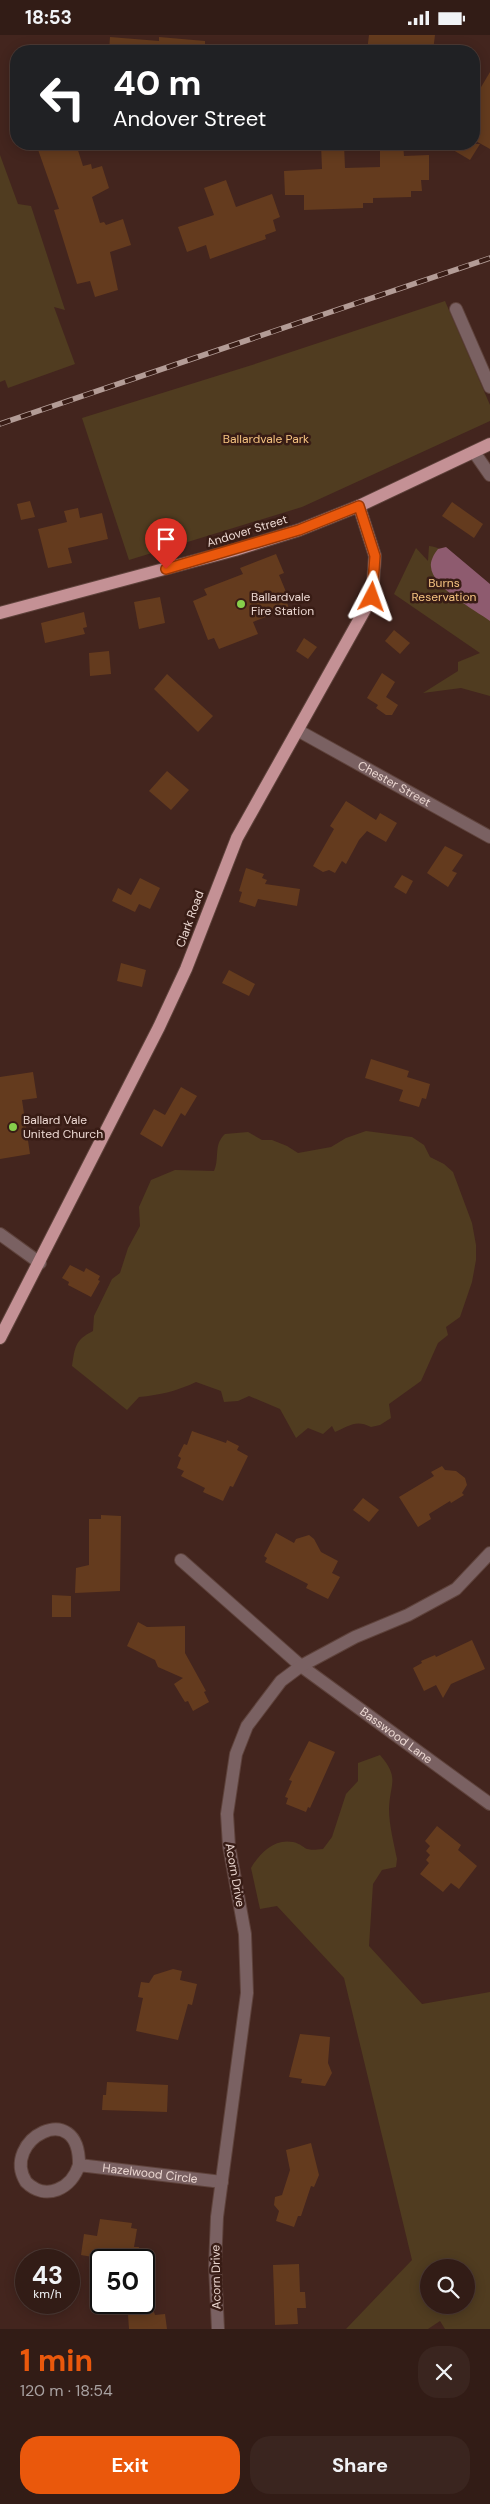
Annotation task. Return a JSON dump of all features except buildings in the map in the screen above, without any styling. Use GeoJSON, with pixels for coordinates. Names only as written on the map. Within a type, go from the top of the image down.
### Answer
{"type":"FeatureCollection","features":[{"type":"Feature","properties":{"kind":"main road","name":"Andover Street"},"geometry":{"type":"LineString","coordinates":[[0,613],[235,551],[299,530],[359,506],[490,444]]}},
{"type":"Feature","properties":{"kind":"main road","name":"Clark Road"},"geometry":{"type":"LineString","coordinates":[[0,1338],[163,1019],[186,969],[237,839],[299,731],[372,597],[375,556],[359,506]]}},
{"type":"Feature","properties":{"kind":"street"},"geometry":{"type":"LineString","coordinates":[[456,309],[490,387]]}},
{"type":"Feature","properties":{"kind":"street"},"geometry":{"type":"LineString","coordinates":[[474,452],[490,475]]}},
{"type":"Feature","properties":{"kind":"street","name":"Chester Street"},"geometry":{"type":"LineString","coordinates":[[299,731],[490,837]]}},
{"type":"Feature","properties":{"kind":"street"},"geometry":{"type":"LineString","coordinates":[[0,1234],[40,1263]]}},
{"type":"Feature","properties":{"kind":"street","name":"Acorn Drive"},"geometry":{"type":"LineString","coordinates":[[218,2329],[215,2251],[243,2023],[247,1963],[245,1934],[229,1846],[227,1814],[230,1782],[236,1754],[247,1726],[281,1681],[301,1666],[355,1637],[408,1615],[456,1589],[490,1553]]}},
{"type":"Feature","properties":{"kind":"street","name":"Basswood Lane"},"geometry":{"type":"LineString","coordinates":[[181,1560],[301,1666],[490,1804]]}},
{"type":"Feature","properties":{"kind":"street"},"geometry":{"type":"LineString","coordinates":[[52,2129],[61,2131],[73,2141],[80,2155],[79,2165],[76,2175],[70,2183],[61,2189],[50,2192],[30,2186],[18,2169],[17,2158],[24,2140],[32,2133],[52,2129]]}},
{"type":"Feature","properties":{"kind":"street","name":"Hazelwood Circle"},"geometry":{"type":"LineString","coordinates":[[79,2165],[222,2182]]}},
{"type":"Feature","properties":{"kind":"green space"},"geometry":{"type":"Polygon","coordinates":[[[0,155],[18,204],[31,206],[65,310],[54,307],[75,364],[8,388],[5,380],[0,382],[0,155]]]}},
{"type":"Feature","properties":{"kind":"green space","name":"Ballardvale Park"},"geometry":{"type":"Polygon","coordinates":[[[445,301],[490,405],[490,421],[302,507],[129,560],[82,418],[252,365],[445,301]]]}},
{"type":"Feature","properties":{"kind":"green space","name":"Burns Reservation"},"geometry":{"type":"Polygon","coordinates":[[[429,546],[453,556],[490,587],[490,696],[461,688],[423,693],[458,671],[458,662],[480,653],[394,594],[416,548],[428,561],[429,546]]]}},
{"type":"Feature","properties":{"kind":"green space"},"geometry":{"type":"Polygon","coordinates":[[[366,1131],[412,1137],[424,1145],[430,1157],[444,1164],[453,1172],[472,1223],[476,1245],[476,1260],[472,1282],[460,1317],[446,1327],[448,1335],[438,1343],[421,1381],[389,1404],[391,1418],[380,1425],[371,1427],[357,1423],[335,1432],[332,1426],[323,1434],[308,1428],[296,1438],[280,1409],[249,1396],[238,1401],[224,1402],[221,1391],[196,1382],[168,1392],[139,1397],[127,1410],[72,1366],[77,1345],[79,1341],[93,1331],[94,1316],[112,1279],[120,1273],[128,1248],[140,1226],[139,1207],[151,1180],[175,1170],[214,1171],[219,1143],[225,1134],[248,1132],[262,1140],[272,1140],[287,1146],[298,1153],[331,1147],[346,1138],[366,1131]]]}},
{"type":"Feature","properties":{"kind":"green space"},"geometry":{"type":"Polygon","coordinates":[[[380,1755],[392,1775],[389,1815],[397,1859],[396,1867],[382,1870],[373,1884],[369,1946],[422,2004],[490,1992],[490,2329],[445,2329],[440,2321],[428,2329],[346,2329],[412,2260],[344,1978],[277,1906],[260,1909],[251,1868],[258,1857],[268,1848],[280,1842],[293,1842],[311,1850],[323,1849],[332,1837],[346,1794],[358,1781],[358,1763],[380,1755]]]}},
{"type":"Feature","properties":{"kind":"shaded area"},"geometry":{"type":"Polygon","coordinates":[[[446,547],[490,584],[490,621],[446,590],[433,575],[431,565],[433,558],[438,549],[446,547]]]}},
{"type":"Feature","properties":{"kind":"railway"},"geometry":{"type":"LineString","coordinates":[[0,424],[490,258]]}},
{"type":"Feature","properties":{"kind":"place","name":"Ballardvale Fire Station"},"geometry":{"type":"Point","coordinates":[241,604]}},
{"type":"Feature","properties":{"kind":"place","name":"Ballard Vale United Church"},"geometry":{"type":"Point","coordinates":[13,1127]}},
{"type":"Feature","properties":{"kind":"route"},"geometry":{"type":"LineString","coordinates":[[166,569],[235,551],[330,519],[359,506],[375,556],[372,597]]}}]}
